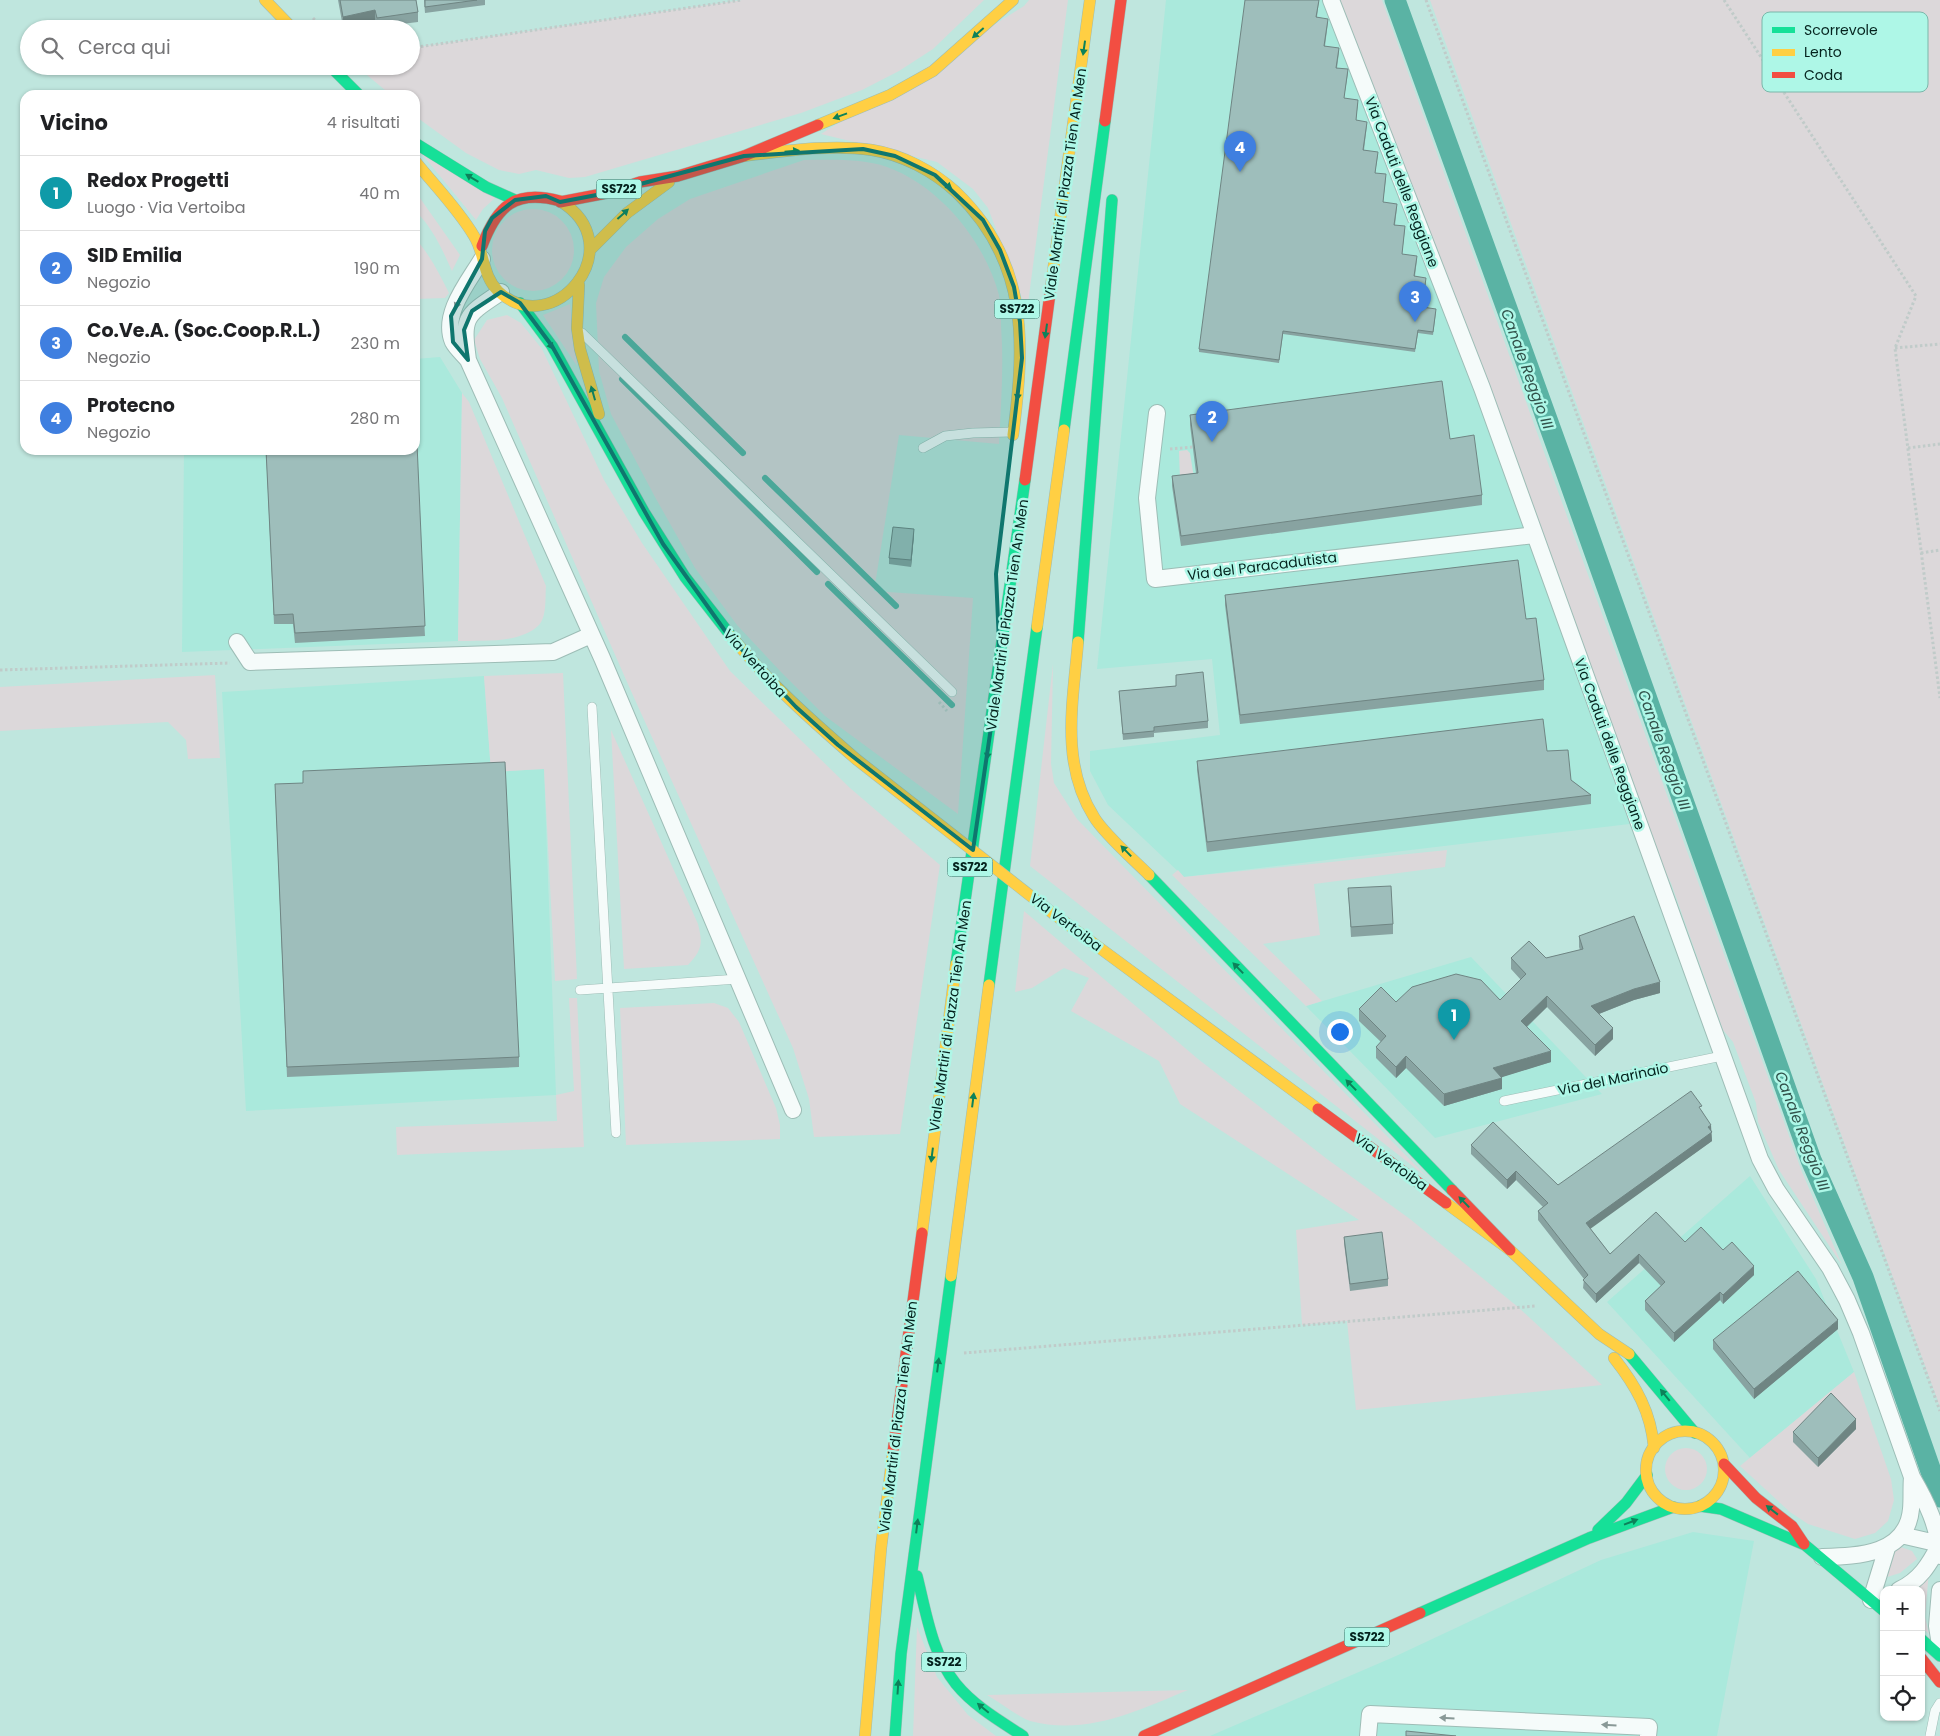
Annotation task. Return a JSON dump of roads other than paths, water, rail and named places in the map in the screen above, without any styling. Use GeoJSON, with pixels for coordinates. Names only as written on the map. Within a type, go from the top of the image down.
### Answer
{"type":"FeatureCollection","features":[{"type":"Feature","properties":{"kind":"main road"},"geometry":{"type":"LineString","coordinates":[[265,0],[284,20]]}},
{"type":"Feature","properties":{"kind":"main road","name":"SS722"},"geometry":{"type":"LineString","coordinates":[[560,202],[607,193],[640,182],[678,176],[744,156],[803,130],[852,112],[912,84],[967,43],[1014,0]]}},
{"type":"Feature","properties":{"kind":"main road","name":"Viale Martiri di Piazza Tien An Men"},"geometry":{"type":"LineString","coordinates":[[865,1736],[881,1548],[961,928],[1000,666],[1090,0]]}},
{"type":"Feature","properties":{"kind":"main road","name":"SS722"},"geometry":{"type":"LineString","coordinates":[[895,1736],[901,1654],[913,1557],[1121,0]]}},
{"type":"Feature","properties":{"kind":"main road"},"geometry":{"type":"LineString","coordinates":[[1112,71],[1112,159]]}},
{"type":"Feature","properties":{"kind":"main road"},"geometry":{"type":"LineString","coordinates":[[339,75],[354,90]]}},
{"type":"Feature","properties":{"kind":"main road"},"geometry":{"type":"LineString","coordinates":[[420,146],[486,187],[516,200]]}},
{"type":"Feature","properties":{"kind":"main road","name":"SS722"},"geometry":{"type":"LineString","coordinates":[[744,156],[828,148],[863,149],[895,156],[935,175],[959,195],[983,220],[1000,250],[1014,287],[1020,322],[1022,358],[1012,450]]}},
{"type":"Feature","properties":{"kind":"main road","name":"Via Vertoiba"},"geometry":{"type":"LineString","coordinates":[[420,167],[448,199],[482,253],[492,283],[501,292],[520,304],[552,346],[577,395],[606,440],[663,544],[728,635],[796,707],[856,759],[1055,915],[1510,1250],[1598,1334],[1632,1381],[1647,1407],[1653,1429],[1654,1448],[1649,1456],[1647,1475]]}},
{"type":"Feature","properties":{"kind":"main road","name":"SS722"},"geometry":{"type":"LineString","coordinates":[[590,250],[608,229],[632,207],[678,176]]}},
{"type":"Feature","properties":{"kind":"main road"},"geometry":{"type":"LineString","coordinates":[[1112,189],[1070,741],[1075,777],[1094,818],[1510,1250]]}},
{"type":"Feature","properties":{"kind":"main road","name":"Via Vertoiba"},"geometry":{"type":"LineString","coordinates":[[482,253],[485,231],[492,218],[502,207],[516,200],[530,196],[546,196],[573,210],[582,221],[588,235],[590,250],[588,268],[579,284],[568,295],[555,302],[537,306],[520,304]]}},
{"type":"Feature","properties":{"kind":"main road","name":"Via Vertoiba"},"geometry":{"type":"LineString","coordinates":[[579,284],[577,328],[580,349],[606,440]]}},
{"type":"Feature","properties":{"kind":"main road","name":"SS722"},"geometry":{"type":"LineString","coordinates":[[997,592],[1000,666]]}},
{"type":"Feature","properties":{"kind":"main road","name":"Via Vertoiba"},"geometry":{"type":"LineString","coordinates":[[1598,1334],[1626,1350],[1695,1433],[1714,1444],[1724,1464],[1756,1498],[1792,1526],[1805,1545]]}},
{"type":"Feature","properties":{"kind":"main road"},"geometry":{"type":"LineString","coordinates":[[1654,1448],[1662,1439],[1672,1434],[1683,1431],[1695,1433]]}},
{"type":"Feature","properties":{"kind":"main road"},"geometry":{"type":"LineString","coordinates":[[1700,1506],[1711,1500],[1719,1490],[1724,1477],[1724,1464]]}},
{"type":"Feature","properties":{"kind":"main road"},"geometry":{"type":"LineString","coordinates":[[1647,1475],[1655,1495],[1673,1508]]}},
{"type":"Feature","properties":{"kind":"main road","name":"SS722"},"geometry":{"type":"LineString","coordinates":[[1589,1538],[1626,1503],[1647,1475]]}},
{"type":"Feature","properties":{"kind":"main road","name":"Via Vertoiba"},"geometry":{"type":"LineString","coordinates":[[1673,1508],[1682,1509],[1700,1506],[1721,1509],[1805,1545],[1880,1603]]}},
{"type":"Feature","properties":{"kind":"main road","name":"SS722"},"geometry":{"type":"LineString","coordinates":[[1144,1736],[1589,1538],[1673,1508]]}},
{"type":"Feature","properties":{"kind":"main road","name":"SS722"},"geometry":{"type":"LineString","coordinates":[[913,1557],[930,1631],[950,1675],[983,1709],[1023,1736]]}},
{"type":"Feature","properties":{"kind":"main road"},"geometry":{"type":"LineString","coordinates":[[1925,1643],[1940,1656]]}},
{"type":"Feature","properties":{"kind":"main road"},"geometry":{"type":"LineString","coordinates":[[1925,1663],[1940,1682]]}},
{"type":"Feature","properties":{"kind":"street","name":"Via Caduti delle Reggiane"},"geometry":{"type":"LineString","coordinates":[[1331,0],[1482,388],[1760,1160],[1776,1189],[1830,1268],[1847,1300],[1861,1333],[1912,1477],[1923,1496],[1934,1522],[1940,1544],[1940,1556]]}},
{"type":"Feature","properties":{"kind":"street","name":"Via Vertoiba"},"geometry":{"type":"LineString","coordinates":[[482,253],[451,316],[450,329],[453,342],[468,360],[592,635],[793,1110]]}},
{"type":"Feature","properties":{"kind":"street","name":"Via Vertoiba"},"geometry":{"type":"LineString","coordinates":[[468,360],[464,330],[467,320],[472,311],[501,292]]}},
{"type":"Feature","properties":{"kind":"street","name":"Via del Paracadutista"},"geometry":{"type":"LineString","coordinates":[[1157,413],[1147,498],[1155,579],[1535,535]]}},
{"type":"Feature","properties":{"kind":"street"},"geometry":{"type":"LineString","coordinates":[[237,642],[250,662],[554,652],[592,635]]}},
{"type":"Feature","properties":{"kind":"street","name":"Via Caduti delle Reggiane"},"geometry":{"type":"LineString","coordinates":[[1822,1557],[1856,1556],[1887,1548],[1901,1535],[1911,1510],[1912,1477]]}},
{"type":"Feature","properties":{"kind":"street"},"geometry":{"type":"LineString","coordinates":[[1901,1535],[1940,1544],[1922,1574],[1908,1586]]}},
{"type":"Feature","properties":{"kind":"street"},"geometry":{"type":"LineString","coordinates":[[1882,1586],[1887,1548]]}},
{"type":"Feature","properties":{"kind":"street"},"geometry":{"type":"LineString","coordinates":[[1940,1590],[1937,1626],[1940,1645]]}},
{"type":"Feature","properties":{"kind":"street"},"geometry":{"type":"LineString","coordinates":[[1368,1736],[1370,1714],[1649,1727],[1648,1736]]}},
{"type":"Feature","properties":{"kind":"lane"},"geometry":{"type":"LineString","coordinates":[[577,328],[952,692]]}},
{"type":"Feature","properties":{"kind":"lane"},"geometry":{"type":"LineString","coordinates":[[923,448],[945,436],[1013,432]]}},
{"type":"Feature","properties":{"kind":"lane"},"geometry":{"type":"LineString","coordinates":[[592,707],[616,1133]]}},
{"type":"Feature","properties":{"kind":"lane"},"geometry":{"type":"LineString","coordinates":[[580,990],[738,980]]}},
{"type":"Feature","properties":{"kind":"lane","name":"Via del Marinaio"},"geometry":{"type":"LineString","coordinates":[[1504,1101],[1722,1056]]}},
{"type":"Feature","properties":{"kind":"lane"},"geometry":{"type":"LineString","coordinates":[[1930,1736],[1935,1711],[1940,1703]]}},
{"type":"Feature","properties":{"kind":"waterway","name":"Canale Reggio III"},"geometry":{"type":"LineString","coordinates":[[1395,0],[1565,469],[1811,1160],[1863,1277],[1940,1497]]}},
{"type":"Feature","properties":{"kind":"waterway"},"geometry":{"type":"LineString","coordinates":[[625,337],[743,453]]}},
{"type":"Feature","properties":{"kind":"waterway"},"geometry":{"type":"LineString","coordinates":[[622,379],[817,572]]}},
{"type":"Feature","properties":{"kind":"waterway"},"geometry":{"type":"LineString","coordinates":[[765,478],[896,606]]}},
{"type":"Feature","properties":{"kind":"waterway"},"geometry":{"type":"LineString","coordinates":[[828,584],[952,705]]}},
{"type":"Feature","properties":{"kind":"place","name":"Protecno"},"geometry":{"type":"Point","coordinates":[1240,172]}},
{"type":"Feature","properties":{"kind":"place","name":"Co.Ve.A. (Soc.Coop.R.L.)"},"geometry":{"type":"Point","coordinates":[1415,322]}},
{"type":"Feature","properties":{"kind":"place","name":"SID Emilia"},"geometry":{"type":"Point","coordinates":[1212,442]}},
{"type":"Feature","properties":{"kind":"place","name":"Redox Progetti"},"geometry":{"type":"Point","coordinates":[1454,1040]}}]}
